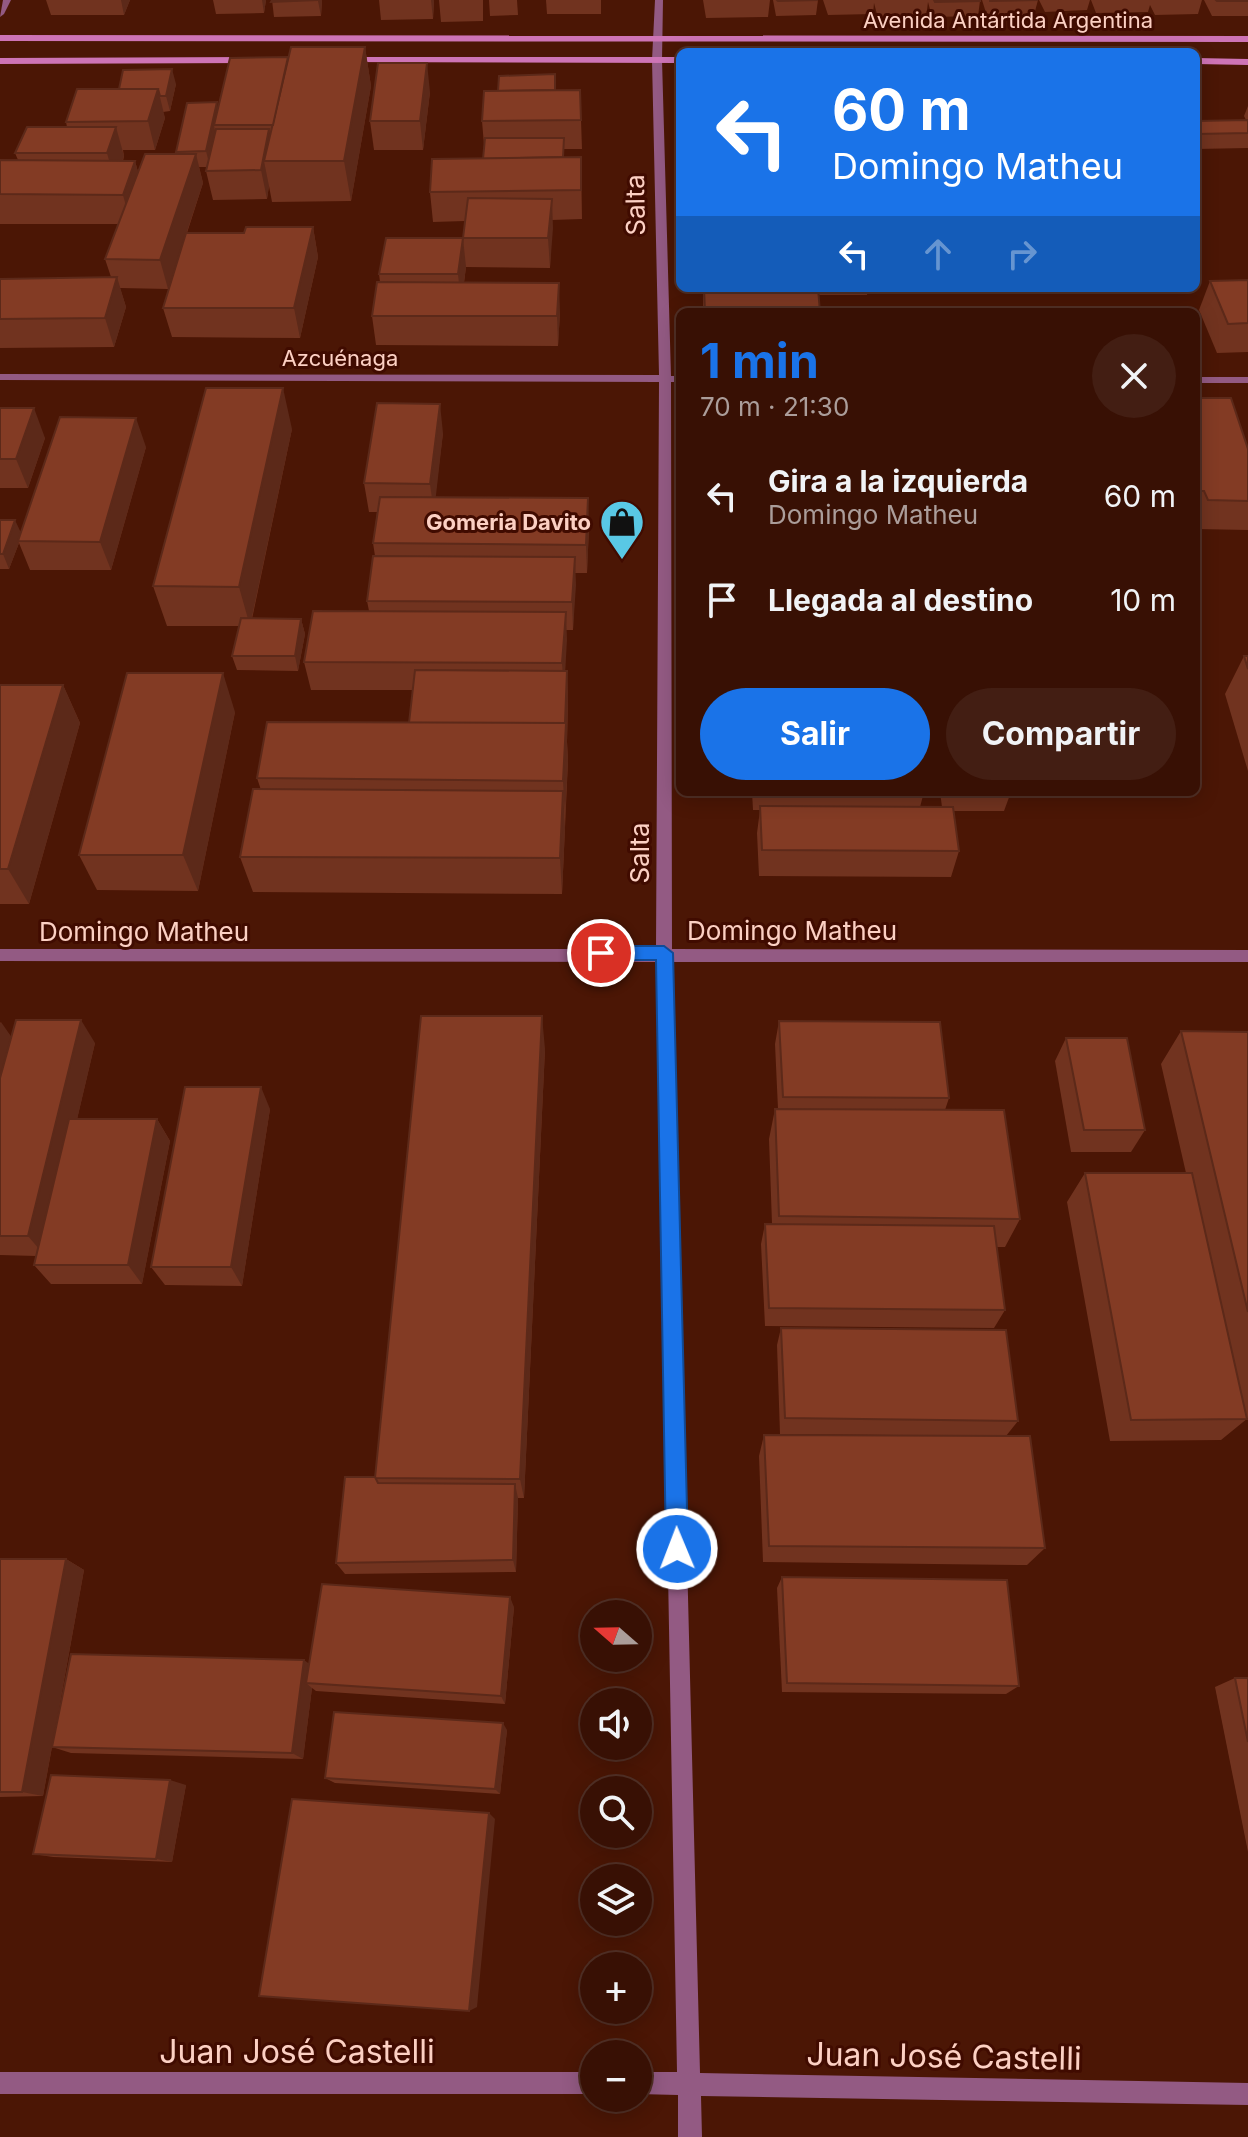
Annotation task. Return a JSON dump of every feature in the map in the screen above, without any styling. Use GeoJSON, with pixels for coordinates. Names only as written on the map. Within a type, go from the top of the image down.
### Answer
{"type":"FeatureCollection","features":[{"type":"Feature","properties":{"kind":"main road","name":"Avenida Antártida Argentina"},"geometry":{"type":"LineString","coordinates":[[0,38],[1248,39]]}},
{"type":"Feature","properties":{"kind":"main road"},"geometry":{"type":"LineString","coordinates":[[0,61],[266,60]]}},
{"type":"Feature","properties":{"kind":"main road"},"geometry":{"type":"LineString","coordinates":[[328,60],[676,60]]}},
{"type":"Feature","properties":{"kind":"main road"},"geometry":{"type":"LineString","coordinates":[[1200,61],[1248,62]]}},
{"type":"Feature","properties":{"kind":"street"},"geometry":{"type":"LineString","coordinates":[[0,14],[7,0]]}},
{"type":"Feature","properties":{"kind":"street","name":"Salta"},"geometry":{"type":"LineString","coordinates":[[659,0],[657,60],[672,379],[664,953],[690,2137]]}},
{"type":"Feature","properties":{"kind":"street","name":"Azcuénaga"},"geometry":{"type":"LineString","coordinates":[[0,377],[672,379]]}},
{"type":"Feature","properties":{"kind":"street"},"geometry":{"type":"LineString","coordinates":[[1200,380],[1248,380]]}},
{"type":"Feature","properties":{"kind":"street","name":"Domingo Matheu"},"geometry":{"type":"LineString","coordinates":[[0,955],[664,953],[1248,956]]}},
{"type":"Feature","properties":{"kind":"street","name":"Juan José Castelli"},"geometry":{"type":"LineString","coordinates":[[0,2083],[580,2083]]}},
{"type":"Feature","properties":{"kind":"street","name":"Juan José Castelli"},"geometry":{"type":"LineString","coordinates":[[652,2083],[1248,2094]]}},
{"type":"Feature","properties":{"kind":"building"},"geometry":{"type":"Polygon","coordinates":[[[272,0],[318,0],[271,2],[272,0]]]}},
{"type":"Feature","properties":{"kind":"building"},"geometry":{"type":"Polygon","coordinates":[[[980,0],[980,1],[935,2],[980,0]]]}},
{"type":"Feature","properties":{"kind":"building"},"geometry":{"type":"Polygon","coordinates":[[[291,47],[365,47],[344,161],[264,161],[291,47]]]}},
{"type":"Feature","properties":{"kind":"building"},"geometry":{"type":"Polygon","coordinates":[[[288,57],[273,125],[214,125],[230,58],[288,57]]]}},
{"type":"Feature","properties":{"kind":"building"},"geometry":{"type":"Polygon","coordinates":[[[378,63],[427,63],[420,121],[370,121],[378,63]]]}},
{"type":"Feature","properties":{"kind":"building"},"geometry":{"type":"Polygon","coordinates":[[[172,69],[166,96],[160,96],[158,89],[119,89],[123,70],[172,69]]]}},
{"type":"Feature","properties":{"kind":"building"},"geometry":{"type":"Polygon","coordinates":[[[555,74],[555,90],[498,91],[499,76],[555,74]]]}},
{"type":"Feature","properties":{"kind":"building"},"geometry":{"type":"Polygon","coordinates":[[[77,89],[158,89],[148,121],[66,122],[77,89]]]}},
{"type":"Feature","properties":{"kind":"building"},"geometry":{"type":"Polygon","coordinates":[[[580,90],[581,120],[482,121],[484,91],[580,90]]]}},
{"type":"Feature","properties":{"kind":"building"},"geometry":{"type":"Polygon","coordinates":[[[217,102],[206,151],[176,152],[187,103],[217,102]]]}},
{"type":"Feature","properties":{"kind":"building"},"geometry":{"type":"Polygon","coordinates":[[[1248,120],[1248,133],[1200,134],[1200,121],[1248,120]]]}},
{"type":"Feature","properties":{"kind":"building"},"geometry":{"type":"Polygon","coordinates":[[[27,127],[116,127],[107,153],[15,153],[27,127]]]}},
{"type":"Feature","properties":{"kind":"building"},"geometry":{"type":"Polygon","coordinates":[[[216,129],[269,129],[261,170],[206,171],[216,129]]]}},
{"type":"Feature","properties":{"kind":"building"},"geometry":{"type":"Polygon","coordinates":[[[485,138],[564,138],[563,157],[483,159],[485,138]]]}},
{"type":"Feature","properties":{"kind":"building"},"geometry":{"type":"Polygon","coordinates":[[[145,154],[196,154],[160,260],[105,259],[145,154]]]}},
{"type":"Feature","properties":{"kind":"building"},"geometry":{"type":"Polygon","coordinates":[[[581,157],[581,190],[430,192],[432,159],[581,157]]]}},
{"type":"Feature","properties":{"kind":"building"},"geometry":{"type":"Polygon","coordinates":[[[0,160],[135,161],[123,195],[0,194],[0,160]]]}},
{"type":"Feature","properties":{"kind":"building"},"geometry":{"type":"Polygon","coordinates":[[[468,198],[552,199],[548,238],[463,238],[468,198]]]}},
{"type":"Feature","properties":{"kind":"building"},"geometry":{"type":"Polygon","coordinates":[[[246,227],[313,227],[294,308],[163,308],[186,233],[244,233],[246,227]]]}},
{"type":"Feature","properties":{"kind":"building"},"geometry":{"type":"Polygon","coordinates":[[[386,238],[463,238],[458,274],[379,274],[386,238]]]}},
{"type":"Feature","properties":{"kind":"building"},"geometry":{"type":"Polygon","coordinates":[[[117,277],[105,318],[0,319],[0,279],[117,277]]]}},
{"type":"Feature","properties":{"kind":"building"},"geometry":{"type":"Polygon","coordinates":[[[1248,280],[1248,323],[1228,324],[1210,281],[1248,280]]]}},
{"type":"Feature","properties":{"kind":"building"},"geometry":{"type":"Polygon","coordinates":[[[377,282],[559,283],[557,316],[372,316],[377,282]]]}},
{"type":"Feature","properties":{"kind":"building"},"geometry":{"type":"Polygon","coordinates":[[[704,292],[818,292],[820,308],[705,308],[704,292]]]}},
{"type":"Feature","properties":{"kind":"building"},"geometry":{"type":"Polygon","coordinates":[[[206,388],[283,388],[239,587],[153,586],[206,388]]]}},
{"type":"Feature","properties":{"kind":"building"},"geometry":{"type":"Polygon","coordinates":[[[1200,398],[1231,398],[1248,449],[1248,501],[1208,500],[1204,491],[1200,491],[1200,398]]]}},
{"type":"Feature","properties":{"kind":"building"},"geometry":{"type":"Polygon","coordinates":[[[377,403],[440,404],[430,484],[364,483],[377,403]]]}},
{"type":"Feature","properties":{"kind":"building"},"geometry":{"type":"Polygon","coordinates":[[[0,408],[34,408],[16,459],[0,459],[0,408]]]}},
{"type":"Feature","properties":{"kind":"building"},"geometry":{"type":"Polygon","coordinates":[[[60,417],[136,418],[100,542],[18,541],[60,417]]]}},
{"type":"Feature","properties":{"kind":"building"},"geometry":{"type":"Polygon","coordinates":[[[380,497],[588,498],[586,545],[373,543],[380,497]]]}},
{"type":"Feature","properties":{"kind":"building"},"geometry":{"type":"Polygon","coordinates":[[[0,520],[15,520],[3,554],[0,554],[0,520]]]}},
{"type":"Feature","properties":{"kind":"building"},"geometry":{"type":"Polygon","coordinates":[[[373,556],[575,557],[572,602],[367,601],[373,556]]]}},
{"type":"Feature","properties":{"kind":"building"},"geometry":{"type":"Polygon","coordinates":[[[313,611],[566,612],[562,663],[304,662],[313,611]]]}},
{"type":"Feature","properties":{"kind":"building"},"geometry":{"type":"Polygon","coordinates":[[[241,618],[301,619],[295,656],[232,656],[241,618]]]}},
{"type":"Feature","properties":{"kind":"building"},"geometry":{"type":"Polygon","coordinates":[[[415,670],[567,671],[565,723],[409,723],[415,670]]]}},
{"type":"Feature","properties":{"kind":"building"},"geometry":{"type":"Polygon","coordinates":[[[127,673],[223,673],[183,855],[79,855],[127,673]]]}},
{"type":"Feature","properties":{"kind":"building"},"geometry":{"type":"Polygon","coordinates":[[[0,685],[63,685],[8,869],[0,869],[0,685]]]}},
{"type":"Feature","properties":{"kind":"building"},"geometry":{"type":"Polygon","coordinates":[[[267,722],[566,723],[563,781],[257,778],[267,722]]]}},
{"type":"Feature","properties":{"kind":"building"},"geometry":{"type":"Polygon","coordinates":[[[253,789],[563,791],[560,858],[240,857],[253,789]]]}},
{"type":"Feature","properties":{"kind":"building"},"geometry":{"type":"Polygon","coordinates":[[[760,806],[953,807],[959,851],[762,850],[760,806]]]}},
{"type":"Feature","properties":{"kind":"building"},"geometry":{"type":"Polygon","coordinates":[[[421,1016],[542,1016],[520,1479],[375,1478],[421,1016]]]}},
{"type":"Feature","properties":{"kind":"building"},"geometry":{"type":"Polygon","coordinates":[[[16,1020],[81,1020],[28,1236],[0,1236],[0,1078],[16,1020]]]}},
{"type":"Feature","properties":{"kind":"building"},"geometry":{"type":"Polygon","coordinates":[[[779,1021],[940,1022],[949,1098],[783,1097],[779,1021]]]}},
{"type":"Feature","properties":{"kind":"building"},"geometry":{"type":"Polygon","coordinates":[[[1181,1031],[1248,1032],[1248,1312],[1181,1031]]]}},
{"type":"Feature","properties":{"kind":"building"},"geometry":{"type":"Polygon","coordinates":[[[1066,1038],[1127,1038],[1145,1130],[1084,1130],[1066,1038]]]}},
{"type":"Feature","properties":{"kind":"building"},"geometry":{"type":"Polygon","coordinates":[[[185,1087],[261,1087],[231,1267],[151,1267],[185,1087]]]}},
{"type":"Feature","properties":{"kind":"building"},"geometry":{"type":"Polygon","coordinates":[[[775,1109],[1004,1110],[1020,1219],[779,1216],[775,1109]]]}},
{"type":"Feature","properties":{"kind":"building"},"geometry":{"type":"Polygon","coordinates":[[[69,1119],[157,1119],[128,1265],[34,1265],[69,1119]]]}},
{"type":"Feature","properties":{"kind":"building"},"geometry":{"type":"Polygon","coordinates":[[[1085,1173],[1192,1173],[1247,1419],[1131,1420],[1085,1173]]]}},
{"type":"Feature","properties":{"kind":"building"},"geometry":{"type":"Polygon","coordinates":[[[765,1224],[994,1226],[1005,1310],[769,1308],[765,1224]]]}},
{"type":"Feature","properties":{"kind":"building"},"geometry":{"type":"Polygon","coordinates":[[[781,1328],[1006,1330],[1018,1421],[785,1418],[781,1328]]]}},
{"type":"Feature","properties":{"kind":"building"},"geometry":{"type":"Polygon","coordinates":[[[764,1435],[1030,1436],[1045,1548],[769,1546],[764,1435]]]}},
{"type":"Feature","properties":{"kind":"building"},"geometry":{"type":"Polygon","coordinates":[[[345,1477],[375,1477],[378,1483],[515,1484],[513,1560],[336,1563],[345,1477]]]}},
{"type":"Feature","properties":{"kind":"building"},"geometry":{"type":"Polygon","coordinates":[[[0,1559],[66,1559],[22,1792],[0,1792],[0,1559]]]}},
{"type":"Feature","properties":{"kind":"building"},"geometry":{"type":"Polygon","coordinates":[[[782,1577],[1007,1580],[1019,1686],[787,1683],[782,1577]]]}},
{"type":"Feature","properties":{"kind":"building"},"geometry":{"type":"Polygon","coordinates":[[[322,1584],[510,1597],[501,1696],[306,1683],[322,1584]]]}},
{"type":"Feature","properties":{"kind":"building"},"geometry":{"type":"Polygon","coordinates":[[[71,1654],[304,1660],[292,1753],[52,1747],[71,1654]]]}},
{"type":"Feature","properties":{"kind":"building"},"geometry":{"type":"Polygon","coordinates":[[[1235,1678],[1248,1678],[1248,1742],[1235,1678]]]}},
{"type":"Feature","properties":{"kind":"building"},"geometry":{"type":"Polygon","coordinates":[[[334,1712],[503,1723],[495,1789],[325,1778],[334,1712]]]}},
{"type":"Feature","properties":{"kind":"building"},"geometry":{"type":"Polygon","coordinates":[[[51,1775],[170,1780],[156,1859],[33,1854],[51,1775]]]}},
{"type":"Feature","properties":{"kind":"building"},"geometry":{"type":"Polygon","coordinates":[[[292,1799],[489,1813],[469,2011],[259,1996],[292,1799]]]}},
{"type":"Feature","properties":{"kind":"place","name":"Gomeria Davito"},"geometry":{"type":"Point","coordinates":[622,561]}},
{"type":"Feature","properties":{"kind":"route"},"geometry":{"type":"LineString","coordinates":[[601,953],[664,953],[677,1549]]}}]}
